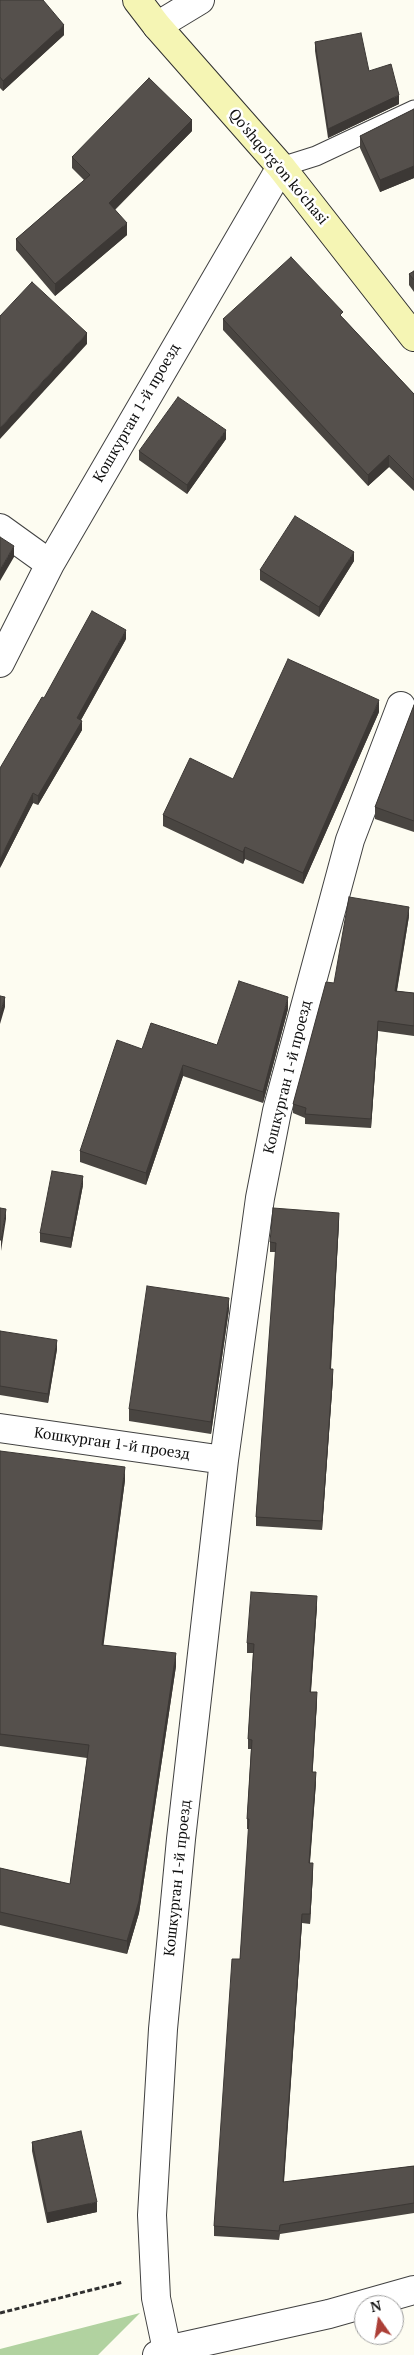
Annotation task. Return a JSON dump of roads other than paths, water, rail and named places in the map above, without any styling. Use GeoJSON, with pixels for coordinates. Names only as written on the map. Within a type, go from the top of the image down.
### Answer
{"type":"FeatureCollection","features":[{"type":"Feature","properties":{"kind":"street","name":"Qo'shqo'rg'on ko'chasi"},"geometry":{"type":"LineString","coordinates":[[137,0],[157,26],[281,167],[414,337]]}},
{"type":"Feature","properties":{"kind":"street"},"geometry":{"type":"LineString","coordinates":[[157,26],[200,0]]}},
{"type":"Feature","properties":{"kind":"street","name":"Кошкурган 1-й проезд"},"geometry":{"type":"LineString","coordinates":[[0,663],[50,564],[281,167]]}},
{"type":"Feature","properties":{"kind":"street"},"geometry":{"type":"LineString","coordinates":[[0,528],[50,564]]}},
{"type":"Feature","properties":{"kind":"street","name":"Кошкурган 1-й проезд"},"geometry":{"type":"LineString","coordinates":[[162,2352],[155,2287],[152,2206],[163,2029],[181,1839],[224,1460],[260,1198],[277,1111],[350,840],[401,706]]}},
{"type":"Feature","properties":{"kind":"street","name":"Кошкурган 1-й проезд"},"geometry":{"type":"LineString","coordinates":[[0,1428],[224,1460]]}},
{"type":"Feature","properties":{"kind":"street"},"geometry":{"type":"LineString","coordinates":[[162,2352],[330,2314],[414,2290]]}},
{"type":"Feature","properties":{"kind":"lane"},"geometry":{"type":"LineString","coordinates":[[281,167],[316,156],[414,110]]}}]}
